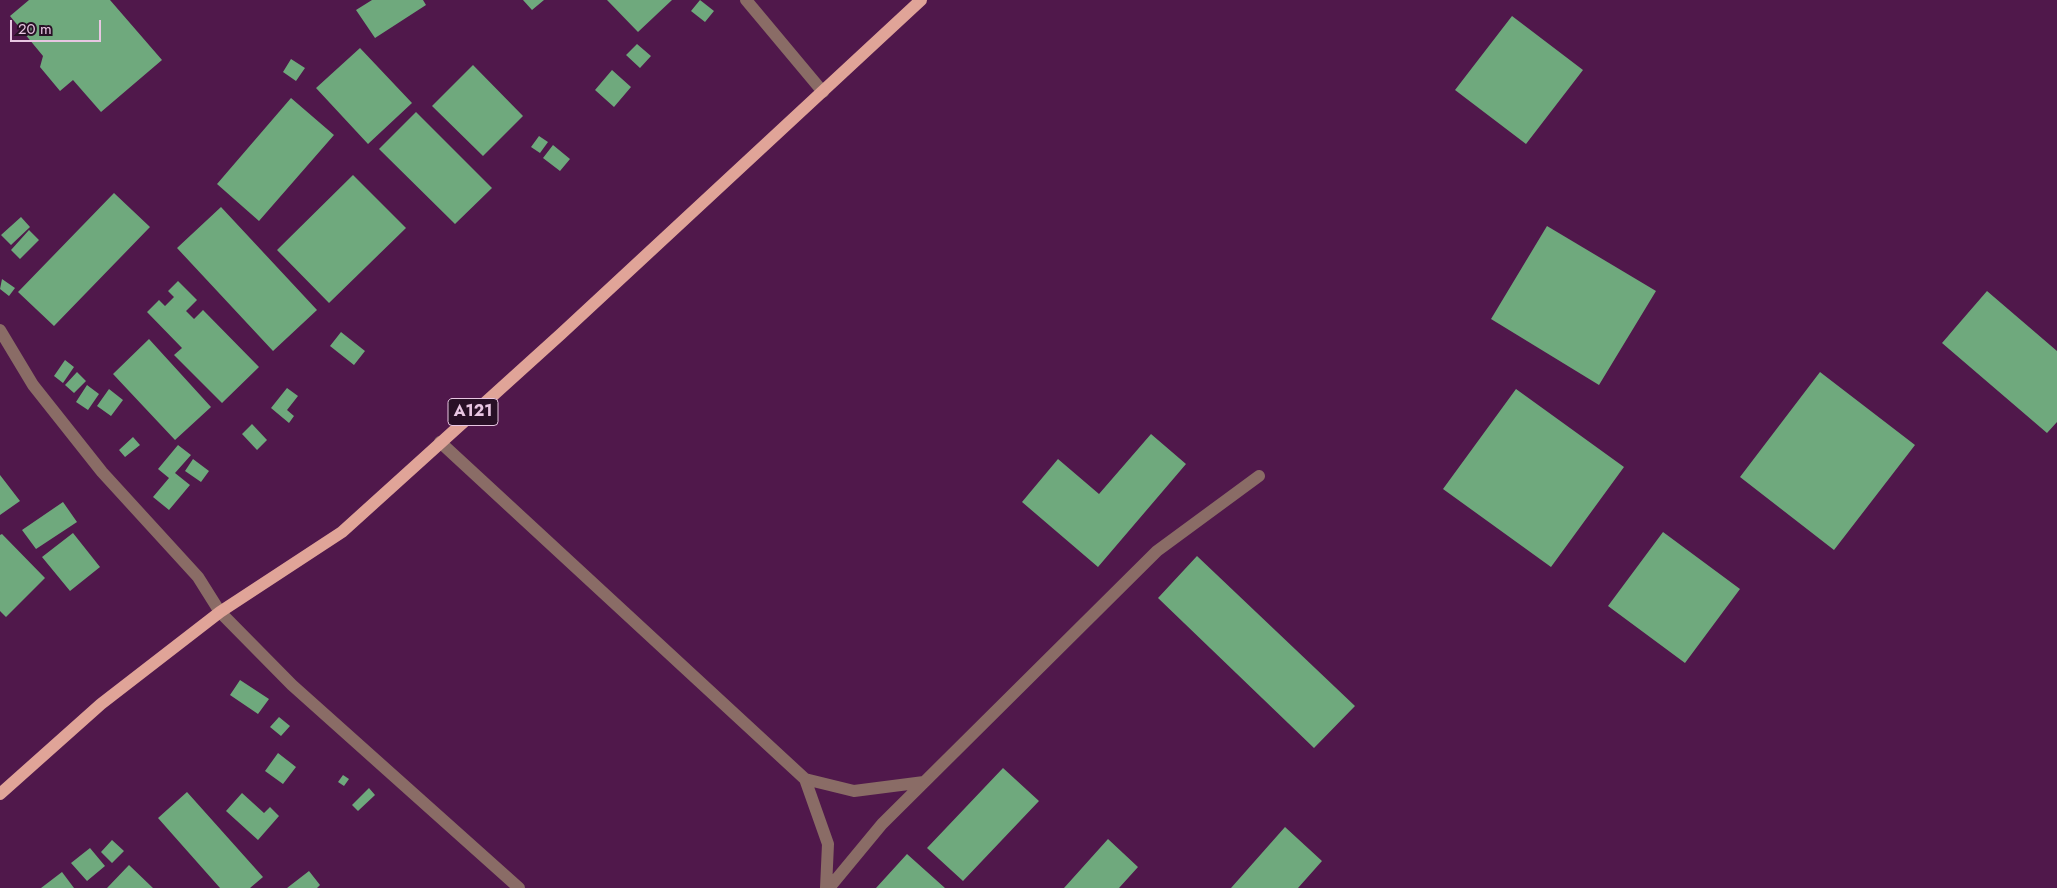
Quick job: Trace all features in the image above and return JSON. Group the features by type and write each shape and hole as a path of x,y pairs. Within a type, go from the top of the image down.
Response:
{"main road":[{"name":"A121","path":"0,794 100,704 220,612 342,532 561,334 921,0"}],"street":[{"path":"746,0 822,92"},
{"path":"0,330 33,385 102,472 198,577 220,612 292,685 519,888"},
{"path":"440,442 805,779 828,844 827,888"},
{"path":"827,888 882,824 1157,551 1260,476"},
{"path":"805,779 854,791 924,782"}],"building":[{"path":"29,0 110,0 162,60 101,112 73,80 60,91 40,67 43,56 10,16"},
{"path":"372,0 423,0 426,5 375,38 356,10"},
{"path":"523,0 544,0 532,10"},
{"path":"607,0 672,0 638,32"},
{"path":"700,0 714,11 705,22 691,11"},
{"path":"1512,16 1583,70 1526,144 1455,90"},
{"path":"637,44 651,56 640,68 626,55"},
{"path":"360,48 412,103 368,144 316,88"},
{"path":"291,59 305,68 296,81 283,72"},
{"path":"473,65 523,116 483,156 432,106"},
{"path":"612,70 631,87 614,107 595,90"},
{"path":"291,98 334,135 259,221 217,184"},
{"path":"416,112 492,188 455,224 379,149"},
{"path":"539,136 548,142 540,153 531,147"},
{"path":"553,145 570,159 560,171 543,158"},
{"path":"353,175 406,228 329,303 277,250"},
{"path":"114,193 150,227 54,326 18,292"},
{"path":"221,207 317,310 273,351 177,248"},
{"path":"21,217 30,227 11,245 1,235"},
{"path":"1547,226 1656,291 1599,385 1491,319"},
{"path":"29,230 39,240 20,259 11,250"},
{"path":"2,279 15,288 9,296 0,289"},
{"path":"178,281 197,300 186,311 194,319 203,310 259,367 222,403 174,355 182,348 147,312 159,300 165,306 174,297 168,291"},
{"path":"1987,291 2057,351 2057,422 2047,433 1942,343"},
{"path":"341,332 365,351 354,365 330,346"},
{"path":"149,339 211,407 175,440 113,374"},
{"path":"65,360 74,367 63,383 54,376"},
{"path":"77,372 86,381 74,393 65,385"},
{"path":"1820,372 1915,445 1834,550 1740,477"},
{"path":"87,385 99,394 88,410 76,402"},
{"path":"287,388 298,396 287,410 294,416 289,423 271,408"},
{"path":"109,389 123,400 111,416 97,406"},
{"path":"1516,389 1624,467 1551,567 1443,489"},
{"path":"252,424 267,440 257,450 242,434"},
{"path":"1151,434 1186,464 1098,567 1022,502 1058,459 1099,494"},
{"path":"133,437 140,445 125,457 119,450"},
{"path":"178,445 191,455 175,473 190,485 169,510 153,497 169,478 158,469"},
{"path":"193,459 209,471 201,482 185,471"},
{"path":"0,475 20,501 0,515"},
{"path":"63,502 77,522 36,549 22,530"},
{"path":"1663,532 1740,589 1685,663 1608,606"},
{"path":"73,533 100,567 70,591 42,557"},
{"path":"2,534 45,578 6,617 0,611 0,535"},
{"path":"1197,556 1355,706 1314,748 1158,598"},
{"path":"240,680 269,699 258,714 230,695"},
{"path":"279,717 290,726 281,736 270,727"},
{"path":"278,753 296,767 283,784 265,771"},
{"path":"1003,768 1039,801 963,881 927,848"},
{"path":"343,775 349,779 344,786 338,782"},
{"path":"369,788 375,795 358,811 352,805"},
{"path":"187,792 263,877 250,888 220,888 158,818"},
{"path":"242,793 264,813 270,807 279,816 258,840 226,811"},
{"path":"1285,827 1322,861 1298,888 1231,888"},
{"path":"1108,839 1138,867 1119,888 1064,888"},
{"path":"112,840 124,851 112,863 101,852"},
{"path":"90,848 105,866 87,881 71,863"},
{"path":"907,854 945,888 876,888"},
{"path":"129,865 153,888 107,888"},
{"path":"309,871 320,885 317,888 287,888"},
{"path":"62,872 74,888 41,888"}]}
